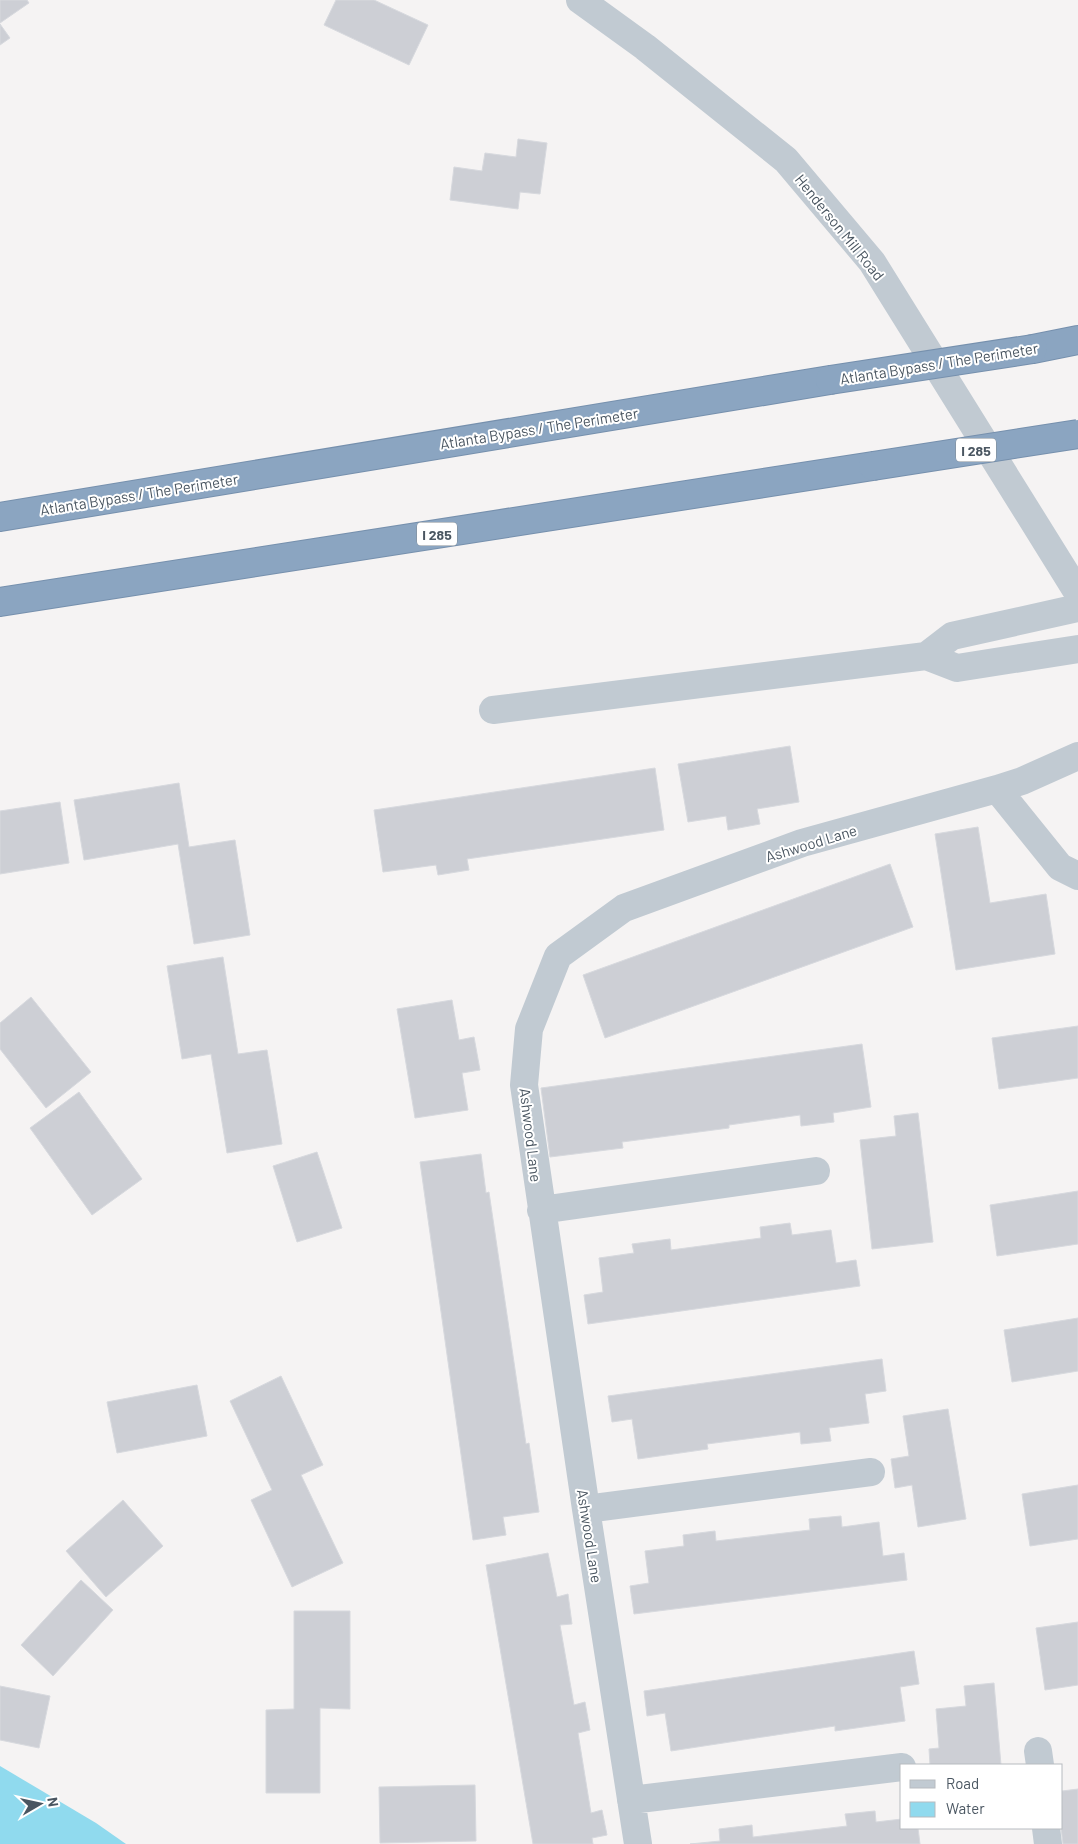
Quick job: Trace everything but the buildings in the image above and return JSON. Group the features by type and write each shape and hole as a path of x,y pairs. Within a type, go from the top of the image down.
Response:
{"highway":[{"name":"Atlanta Bypass / The Perimeter","path":"0,517 830,380 1033,349 1078,340"},
{"name":"I 285","path":"0,602 1078,434"}],"street":[{"name":"Henderson Mill Road","path":"580,0 645,47 786,160 872,262 1078,594"},
{"path":"926,656 952,636 1078,608"},
{"path":"493,710 926,656 957,668 1078,649"},
{"name":"Ashwood Lane","path":"638,1844 586,1509 524,1085 529,1028 558,956 624,908 802,843 997,790 1078,756"},
{"path":"997,790 1060,867 1078,876"},
{"path":"542,1210 816,1171"},
{"path":"586,1509 871,1472"},
{"path":"631,1800 900,1767"},
{"path":"1046,1829 1048,1844"}],"water":[{"path":"0,1766 96,1823 126,1844 0,1844"}]}
